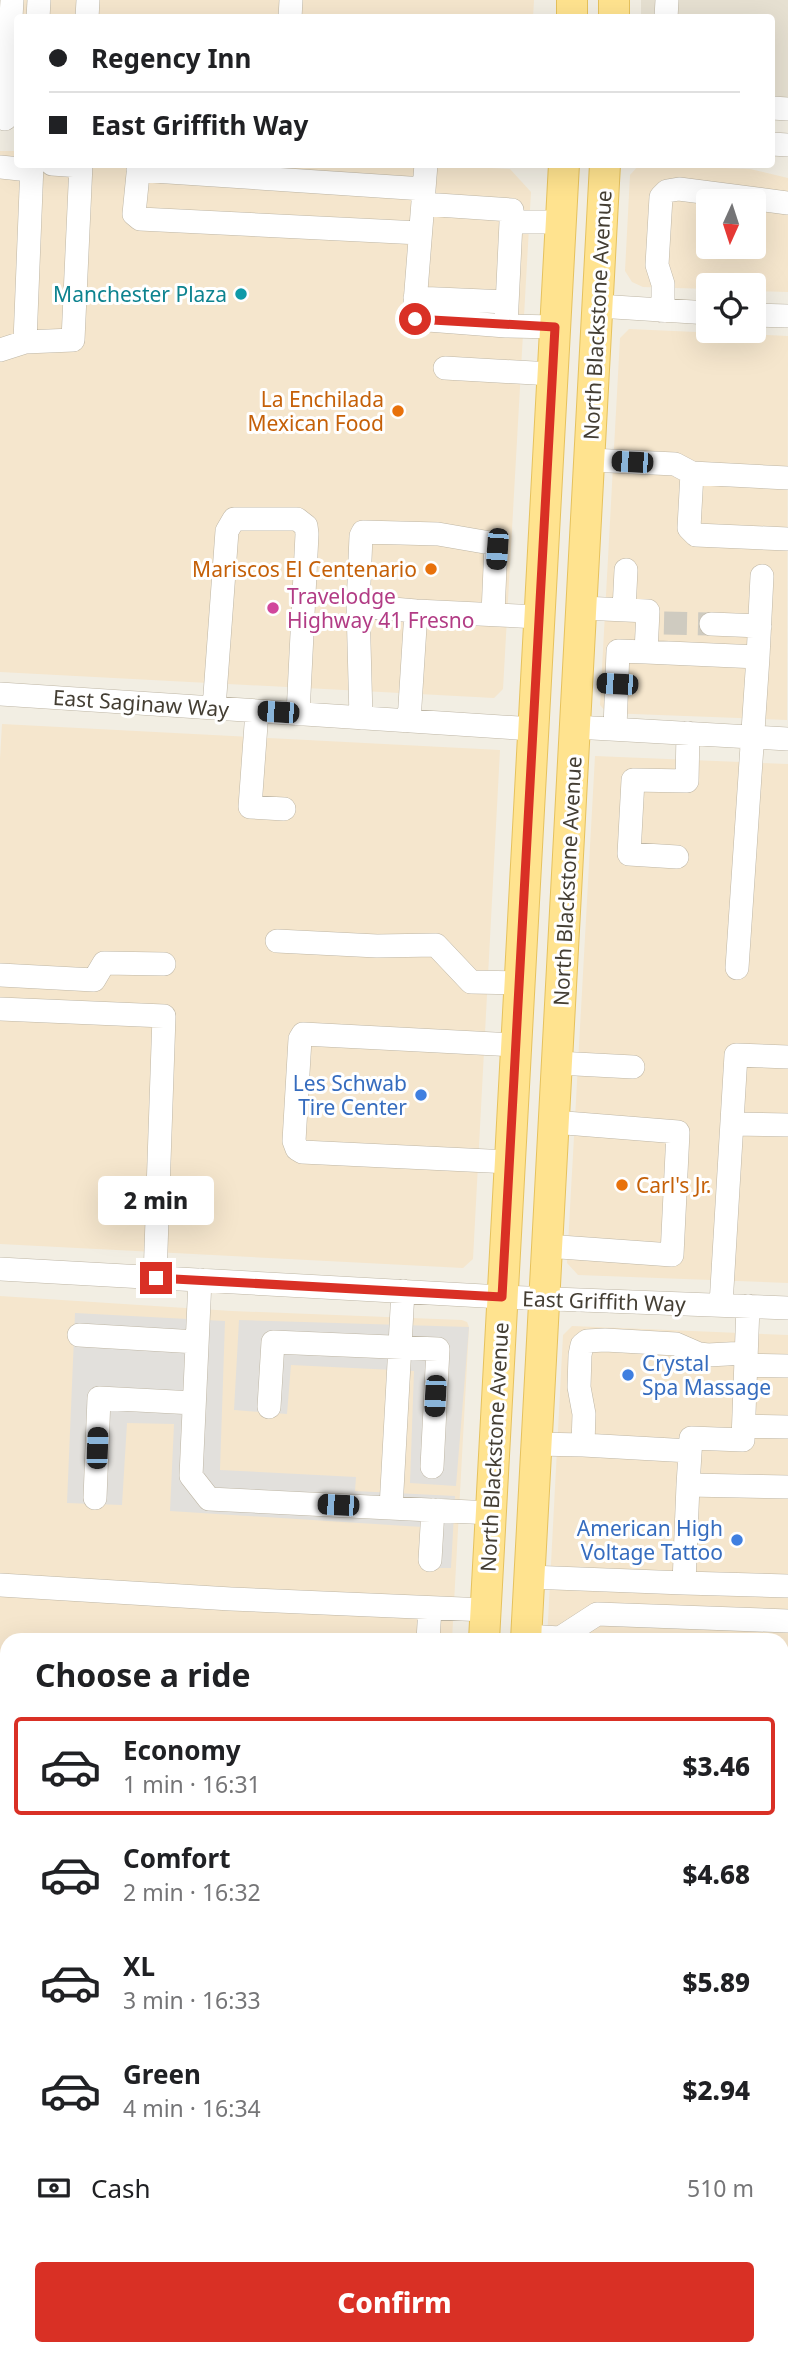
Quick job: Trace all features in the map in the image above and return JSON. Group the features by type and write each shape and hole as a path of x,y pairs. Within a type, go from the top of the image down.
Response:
{"main road":[{"name":"North Blackstone Avenue","path":"484,1633 564,168"},
{"name":"North Blackstone Avenue","path":"526,1633 605,168"},
{"path":"539,617 550,628 556,642 553,698 556,716 563,724 575,727"},
{"path":"534,729 546,733 552,745 551,842 566,886"}],"street":[{"path":"8,119 12,0"},
{"path":"0,167 22,168"},
{"path":"25,342 31,168"},
{"path":"0,350 25,342 74,340 81,168"},
{"path":"139,168 134,214 140,219 420,233"},
{"path":"168,168 371,175 423,196 512,209 506,326"},
{"path":"426,168 415,319 555,327"},
{"path":"663,310 663,284 657,265 661,197 667,191 679,189 788,203"},
{"path":"511,222 561,222"},
{"path":"415,298 507,302"},
{"path":"598,306 696,312"},
{"path":"766,315 788,316"},
{"path":"445,368 552,374"},
{"path":"590,460 675,464 692,473 788,478"},
{"path":"692,473 689,528 696,536 788,539"},
{"path":"214,708 227,531 234,519 297,519 306,526 307,534 298,714"},
{"path":"361,718 358,606 363,532 438,534 496,544 493,614"},
{"path":"624,610 626,570"},
{"path":"737,968 762,576"},
{"path":"358,606 539,617"},
{"path":"582,608 648,611 656,623 646,652"},
{"path":"410,721 416,611"},
{"path":"711,624 760,626"},
{"path":"615,728 618,651 758,657"},
{"path":"577,682 617,684"},
{"name":"East Saginaw Way","path":"0,694 534,729"},
{"path":"257,711 250,807 284,808"},
{"path":"575,727 788,738"},
{"path":"677,857 629,854 633,780 687,782 688,733"},
{"path":"277,941 377,946 436,945 471,982 519,983"},
{"path":"0,975 94,980 104,964 164,964"},
{"path":"0,1009 164,1016 156,1278"},
{"path":"509,1162 302,1152 297,1149 294,1141 300,1039 303,1034 516,1045"},
{"path":"721,1305 736,1055 788,1057"},
{"path":"557,1063 633,1067"},
{"path":"546,1246 672,1255 678,1132 553,1122"},
{"path":"732,1124 788,1125"},
{"name":"East Griffith Way","path":"0,1269 502,1297 788,1308"},
{"path":"200,1280 191,1476 209,1499 491,1513"},
{"path":"391,1508 403,1291"},
{"path":"684,1583 691,1438 743,1440 748,1306"},
{"path":"79,1335 197,1342"},
{"path":"583,1445 580,1355 582,1345 587,1341 676,1344 699,1354 788,1366"},
{"path":"269,1407 273,1342 438,1349 432,1467"},
{"path":"95,1497 99,1398 194,1403"},
{"path":"744,1426 788,1427"},
{"path":"536,1444 690,1451"},
{"path":"688,1485 788,1487"},
{"path":"430,1560 433,1510"},
{"path":"529,1577 788,1586"},
{"path":"0,1585 231,1599 486,1610"},
{"path":"428,1633 430,1608"},
{"path":"568,1633 597,1614 788,1620"}],"shaded area":[{"path":"18,0 534,0 533,14 18,14"},
{"path":"641,0 788,0 788,116 775,115 775,14 641,14"},
{"path":"0,151 14,151 14,168 510,169 531,192 503,689 494,698 0,672"},
{"path":"636,168 750,169 788,178 788,292 766,291 766,273 696,273 696,289 643,287 632,282 625,271 630,175"},
{"path":"629,329 696,332 696,343 766,343 766,335 788,336 787,720 607,713 600,705 620,338"},
{"path":"2,724 500,750 473,1259 463,1268 0,1244"},
{"path":"595,756 788,764 788,1283 578,1275 567,1263"},
{"path":"0,1296 467,1322 469,1327 452,1633 0,1633"},
{"path":"75,1313 225,1321 220,1470 356,1477 355,1491 455,1496 451,1568 424,1568 422,1527 170,1511 174,1424 127,1423 122,1505 67,1503"},
{"path":"239,1320 469,1327 456,1486 410,1483 414,1371 291,1365 287,1414 234,1410"},
{"path":"572,1326 788,1335 788,1633 547,1633 563,1335"}],"tunnel":[{"path":"664,623 711,624"}],"place":[{"name":"Manchester Plaza","path":"241,294"},
{"name":"La Enchilada Mexican Food","path":"398,411"},
{"name":"Mariscos El Centenario","path":"431,569"},
{"name":"Travelodge Highway 41 Fresno","path":"273,608"},
{"name":"Les Schwab Tire Center","path":"421,1095"},
{"name":"Carl's Jr.","path":"622,1185"},
{"name":"Crystal Spa Massage","path":"628,1375"},
{"name":"American High Voltage Tattoo","path":"737,1540"}],"route":[{"path":"156,1278 502,1297 555,327 415,319"}]}
